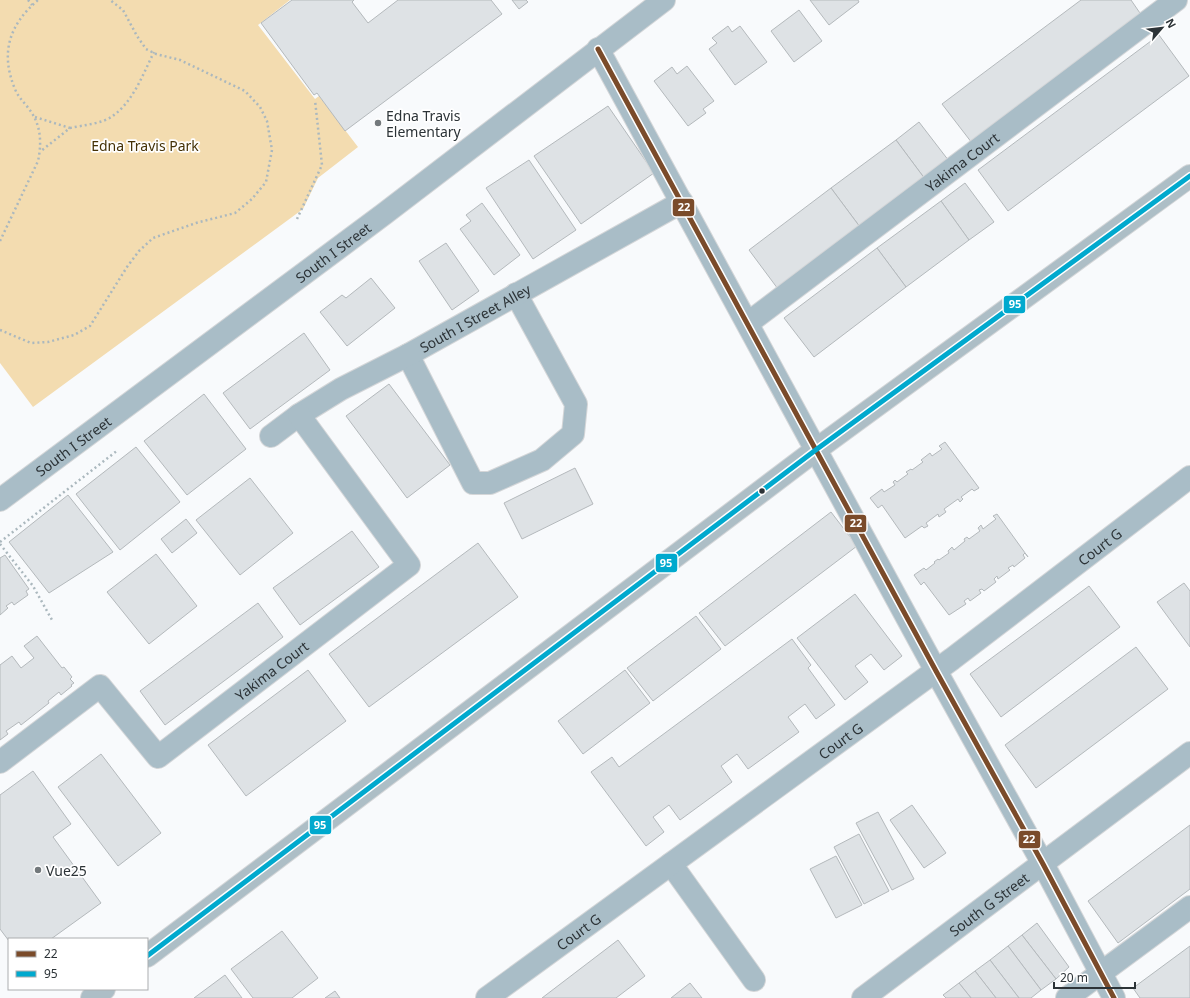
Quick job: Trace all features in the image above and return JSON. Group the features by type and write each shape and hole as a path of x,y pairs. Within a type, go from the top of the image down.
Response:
{"main road":[{"path":"148,955 817,449 1190,176"},
{"path":"92,998 103,990"}],"street":[{"name":"South I Street","path":"0,500 384,214 664,0"},
{"name":"Yakima Court","path":"748,323 1176,0"},
{"path":"598,49 817,449 936,671 1043,864 1114,998"},
{"name":"South I Street Alley","path":"271,436 299,415 341,389 408,355 682,202"},
{"path":"408,355 473,483 490,483 542,460 573,434 576,404 516,294"},
{"name":"Yakima Court","path":"0,762 100,686 158,757 409,565 299,415"},
{"name":"Court G","path":"487,998 936,671 1190,477"},
{"name":"South G Street","path":"863,998 1190,753"},
{"path":"671,864 754,980"},
{"path":"1067,998 1190,907"}],"path":[{"path":"28,0 32,5"},
{"path":"0,241 38,161 40,151 39,131 35,117 15,89 7,64 7,41 19,22 32,5 38,0"},
{"path":"0,330 31,343 48,342 74,335 90,326 134,257 153,238 196,223 235,213 252,199 266,182 272,150 267,121 260,107 245,91 180,60 146,48 137,36 123,10 110,0"},
{"path":"40,151 70,128 102,121 114,115 134,92 154,52"},
{"path":"297,219 322,165 315,100"},
{"path":"35,117 70,128"},
{"path":"52,620 33,586 0,543 118,450"}],"green space":[{"name":"Edna Travis Park","path":"0,0 290,0 258,25 315,99 319,96 358,147 318,178 303,209 33,407 0,363"}],"building":[{"name":"Edna Travis Elementary","path":"292,0 354,0 352,2 368,23 398,0 491,0 502,14 345,131 317,93 314,95 261,23"},
{"path":"512,0 526,0 528,2 519,9"},
{"path":"810,0 858,0 859,2 829,25"},
{"path":"1081,0 1131,0 1142,16 972,143 942,104"},
{"path":"799,10 822,41 794,62 771,31"},
{"path":"728,26 732,32 740,26 767,62 735,85 709,49 717,43 712,38"},
{"path":"1159,35 1189,76 1008,211 978,170"},
{"path":"687,66 714,101 703,109 706,113 688,126 654,81 672,67 677,74"},
{"path":"608,106 654,173 581,224 534,156"},
{"path":"919,122 949,161 925,179 896,140"},
{"path":"896,140 925,179 860,227 831,188"},
{"path":"529,160 576,230 533,259 486,188"},
{"path":"965,183 994,222 969,240 941,201"},
{"path":"831,188 860,227 778,289 749,250"},
{"path":"941,201 969,240 906,287 877,248"},
{"path":"482,203 520,255 494,275 460,229 471,221 466,215"},
{"path":"446,243 479,291 452,310 419,261"},
{"path":"877,248 906,287 814,357 784,318"},
{"path":"371,278 395,308 347,346 320,312 342,295 346,298"},
{"path":"304,333 330,370 250,429 223,393"},
{"path":"389,384 450,465 407,498 346,416"},
{"path":"204,394 246,449 187,495 144,441"},
{"path":"945,442 979,488 974,491 972,489 961,497 963,499 960,502 958,499 944,509 946,512 939,517 938,514 926,523 928,526 924,528 922,526 905,538 882,505 878,508 870,498 882,489 884,492 895,485 893,482 895,480 897,482 908,474 906,472 911,469 912,470 923,462 921,460 930,453 932,456 942,449 939,446"},
{"path":"136,447 180,502 120,550 76,494"},
{"path":"575,468 593,504 522,539 504,503"},
{"path":"250,478 293,533 240,575 196,520"},
{"path":"68,495 113,552 49,593 9,542"},
{"path":"831,512 857,546 725,646 699,613"},
{"path":"997,514 1028,557 1025,553 1023,555 1025,558 1014,567 1013,565 1008,568 1010,570 998,579 997,576 994,579 996,582 984,591 982,589 979,590 981,593 970,601 968,598 964,601 966,604 949,615 924,582 921,585 914,575 924,568 926,570 938,559 939,560 949,553 948,551 952,547 954,550 965,541 964,539 967,537 969,539 980,531 978,528 981,525 983,529 996,519 993,516"},
{"path":"186,519 197,533 172,553 161,539"},
{"path":"352,531 379,567 300,625 273,588"},
{"path":"478,543 518,597 369,707 329,654"},
{"path":"156,554 197,606 149,644 107,592"},
{"path":"5,555 29,589 26,591 28,595 14,605 12,602 6,606 8,608 0,615 0,558"},
{"path":"1184,583 1190,591 1190,647 1157,602"},
{"path":"1089,586 1120,627 1001,717 970,674"},
{"path":"855,594 902,656 884,670 871,654 855,666 868,682 845,700 797,638"},
{"path":"258,603 283,637 165,725 140,691"},
{"path":"696,616 721,649 653,701 627,668"},
{"path":"37,636 62,668 64,667 72,677 70,679 74,683 61,695 59,692 48,701 49,703 21,725 19,722 6,731 8,734 0,740 0,665 12,656 21,668 34,658 24,646"},
{"path":"792,639 811,665 808,668 835,705 816,719 805,704 788,717 799,732 748,769 737,754 721,766 732,782 680,820 669,805 653,817 664,832 646,846 591,772 612,757 619,767"},
{"path":"1136,647 1168,689 1036,788 1005,745"},
{"path":"308,670 346,721 246,796 208,745"},
{"path":"625,670 650,703 583,754 558,721"},
{"path":"101,754 161,833 118,866 58,787"},
{"name":"Vue25","path":"33,771 71,824 53,837 101,903 52,938 8,938 8,940 0,929 0,795"},
{"path":"912,805 946,853 924,868 890,820"},
{"path":"878,812 914,879 892,890 856,823"},
{"path":"1190,825 1190,889 1118,943 1088,901"},
{"path":"859,834 889,891 864,904 834,847"},
{"path":"836,856 862,905 836,918 810,869"},
{"path":"1037,923 1069,967 1056,979 1022,935"},
{"path":"282,931 318,978 292,998 253,998 231,969"},
{"path":"1022,935 1056,979 1041,990 1008,946"},
{"path":"618,940 645,976 616,998 542,998"},
{"path":"1008,946 1041,990 1031,998 1019,998 990,960"},
{"path":"1190,946 1190,998 1140,998 1133,988"},
{"path":"990,960 1019,998 996,998 975,971"},
{"path":"975,971 996,998 971,998 959,983"},
{"path":"225,975 242,998 194,998"},
{"path":"690,983 702,998 671,998"},
{"path":"959,983 971,998 946,998 943,995"},
{"path":"335,991 340,998 325,998"}],"transit line":[{"name":"22","path":"598,49 936,671 1043,864 1114,998"},
{"name":"95","path":"148,955 817,449 1190,176"}],"place":[{"name":"Edna Travis Elementary","path":"378,123"},
{"name":"Vue25","path":"38,870"}]}
